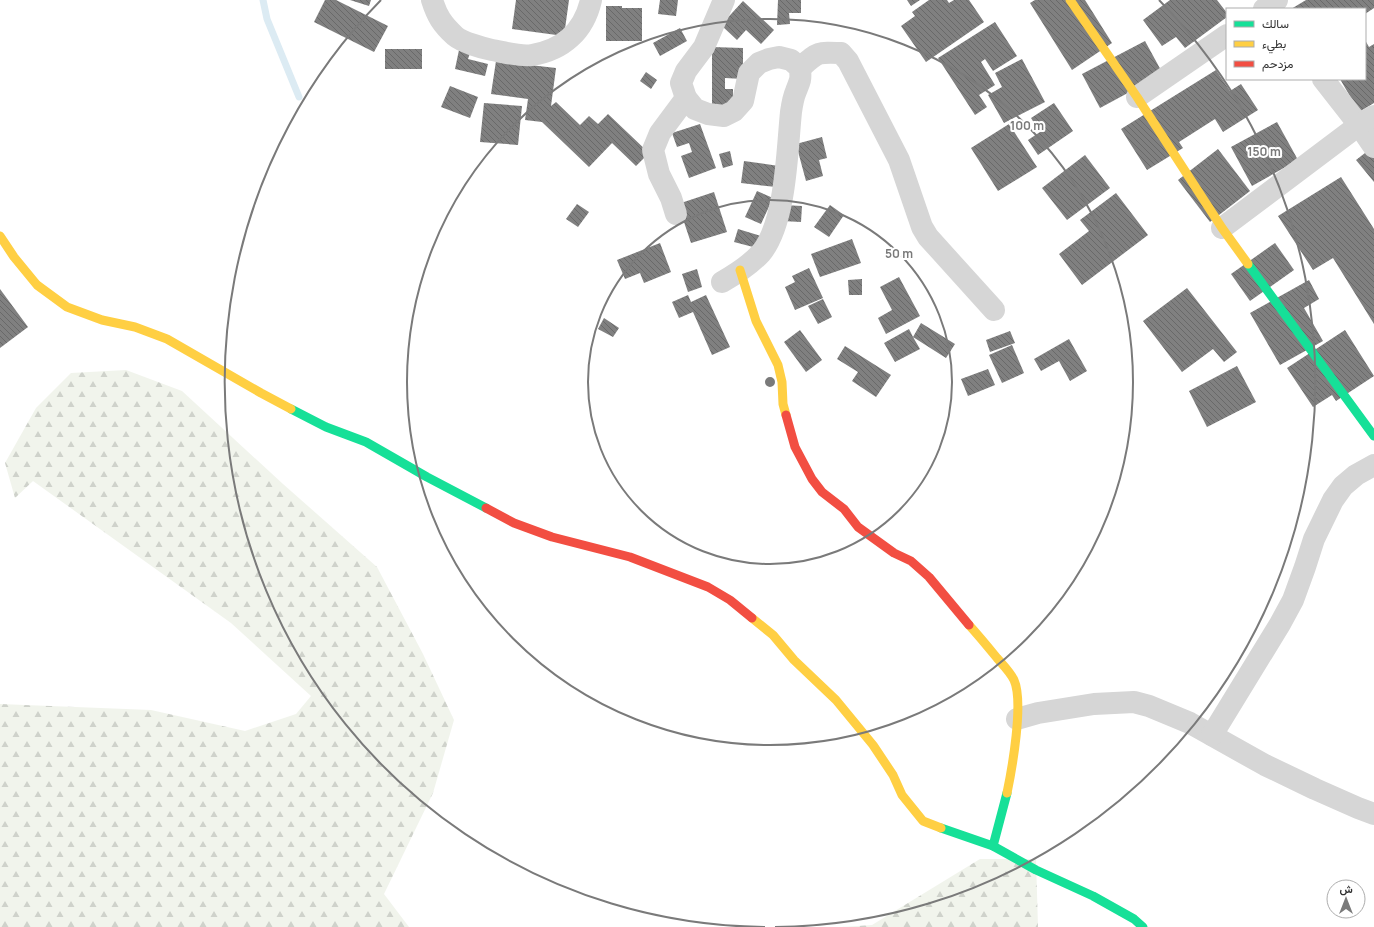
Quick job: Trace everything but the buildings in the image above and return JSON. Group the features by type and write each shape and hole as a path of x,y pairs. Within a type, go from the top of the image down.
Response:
{"street":[{"path":"432,0 438,16 456,37 482,48 506,53 531,55 554,49 574,35 588,14 591,0"},
{"path":"722,282 740,270 761,252 770,237 777,218 783,194 791,110 800,80 800,68 791,60 779,57 769,59 759,63 749,73 742,101 734,111 724,116 708,114 695,109 686,98 682,83 686,71 704,48 724,0"},
{"path":"1070,0 1137,97 1222,228 1374,436"},
{"path":"1137,97 1226,36"},
{"path":"800,68 815,55 824,52 841,53 848,61 899,160 922,227 928,237 994,310"},
{"path":"1324,80 1367,121 1374,147"},
{"path":"676,214 671,198 659,174 653,150 660,133 686,98"},
{"path":"1222,228 1367,121"},
{"path":"0,236 14,257 37,285 67,307 102,320 135,327 167,339 305,416 326,427 366,442 426,477 514,522 552,537 630,557 708,587 730,600 773,636 794,660 836,700 873,745 893,775 902,795 923,821 993,846 1036,870 1093,896 1134,919 1143,927"},
{"path":"740,270 756,321 778,365 782,382 783,404 795,447 804,465 822,492 844,509 858,527 894,553 911,561 929,577 1006,668 1014,681 1017,692 1017,719 1011,779 993,846"},
{"path":"1212,736 1293,600 1314,539 1333,500 1343,486 1356,475 1374,465"},
{"path":"1017,719 1038,713 1094,704 1134,702 1171,714 1265,765 1322,792 1374,814"}],"green space":[{"path":"126,370 182,391 283,484 377,567 423,654 454,720 433,793 384,894 409,927 0,927 0,704 151,710 245,731 296,714 311,696 231,623 33,481 15,498 5,463 36,408 71,373"},
{"path":"980,859 1036,859 1038,927 842,927 872,925"}],"waterway":[{"path":"263,0 267,19 299,97"}],"traffic: fast":[{"path":"1248,264 1374,436"},
{"path":"291,409 326,427 366,442 427,477 486,508"},
{"path":"993,846 1007,793"},
{"path":"941,828 993,846 1036,870 1093,896 1134,919 1143,927"}],"traffic: slow":[{"path":"1070,0 1137,97 1222,228 1248,264"},
{"path":"0,236 14,257 37,285 67,307 102,320 135,327 167,339 291,409"},
{"path":"740,270 756,321 778,365 782,382 783,404 786,415"},
{"path":"752,618 773,635 794,660 836,700 873,745 893,775 902,795 923,821 941,828"},
{"path":"969,625 1010,674 1014,680 1017,690 1018,704 1016,736 1007,793"}],"traffic: jam":[{"path":"786,415 795,447 812,479 822,492 844,509 858,527 894,553 911,561 929,577 969,625"},
{"path":"486,508 514,523 552,537 630,557 708,587 730,600 752,618"}]}
